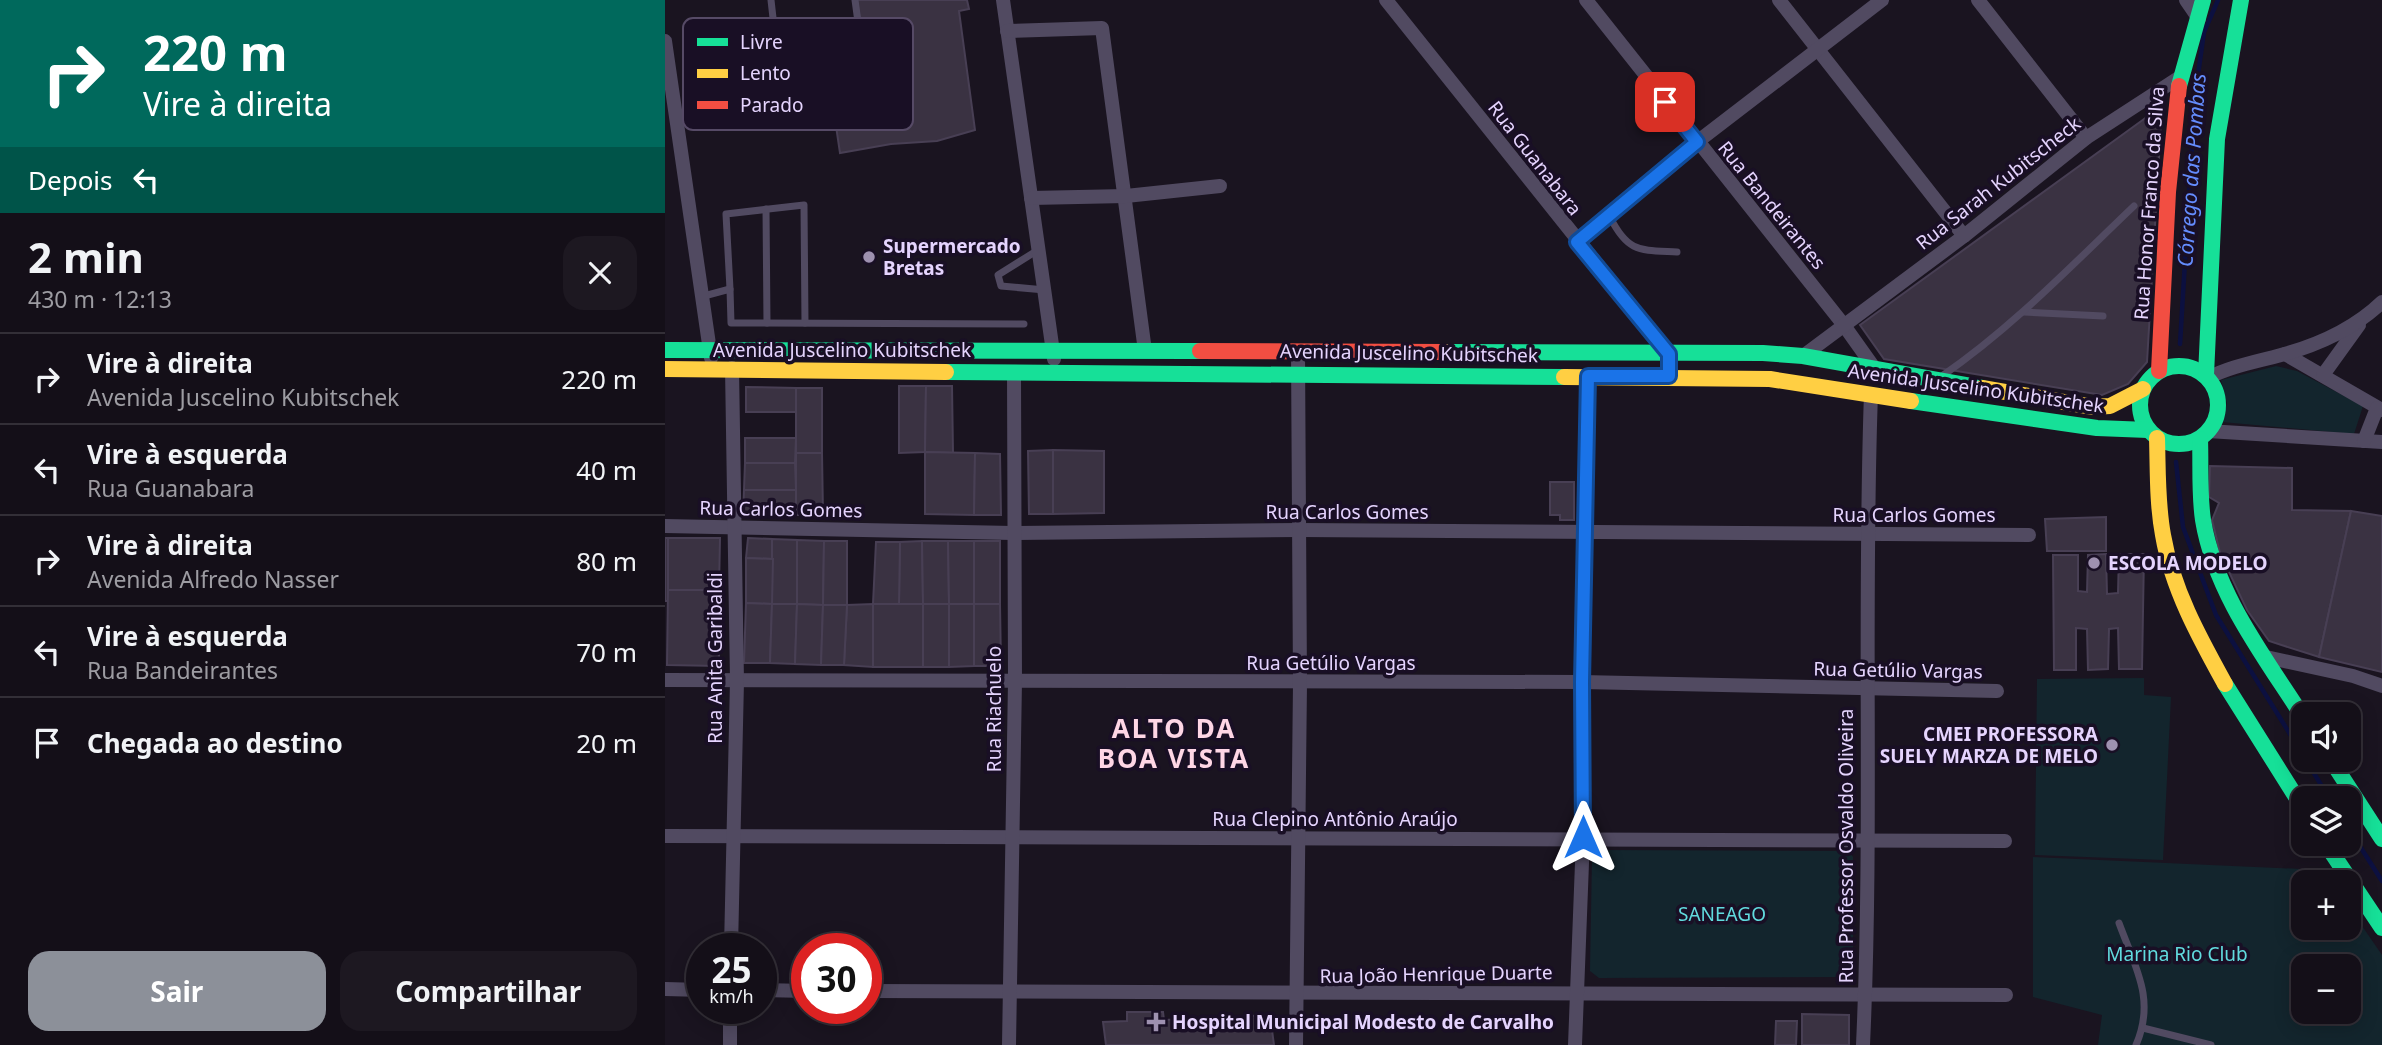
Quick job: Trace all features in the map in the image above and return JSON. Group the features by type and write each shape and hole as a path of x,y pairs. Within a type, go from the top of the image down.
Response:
{"street":[{"path":"1003,0 1056,372"},
{"name":"Rua Guanabara","path":"1386,0 1669,354"},
{"name":"Rua Bandeirantes","path":"1586,0 1843,324 1875,369"},
{"path":"1779,0 1964,236"},
{"path":"1577,242 1697,142 1882,0"},
{"path":"1978,0 2086,138"},
{"path":"2186,0 2199,19"},
{"name":"Rua Honor Franco da Silva","path":"2159,371 2168,192 2180,77 2203,0"},
{"path":"2241,0 2228,51 2219,109 2207,377 2218,399 2218,410 2204,435 2200,502 2211,553 2232,599 2294,702"},
{"path":"1007,31 1102,28 1126,196 1152,351 1159,373"},
{"path":"665,41 704,296 712,370"},
{"name":"Rua Sarah Kubitscheck","path":"1803,356 1964,236 2086,138 2180,77"},
{"path":"1031,198 1126,196 1220,186"},
{"path":"2323,375 2360,323 2382,302"},
{"path":"2207,377 2224,369 2285,354 2360,323"},
{"name":"Avenida Juscelino Kubitschek","path":"665,350 1803,356 2093,407 2110,406 2143,389"},
{"path":"1296,1045 1300,683 1298,352"},
{"path":"1516,375 1517,353"},
{"path":"1669,354 1669,376"},
{"path":"2285,354 2380,409 2364,441"},
{"path":"2207,377 2185,366 2159,371 2143,389 2139,410 2153,434 2162,530 2179,588 2247,720 2291,789"},
{"name":"Rua Anita Garibaldi","path":"731,933 737,681 732,368"},
{"name":"Avenida Juscelino Kubitschek","path":"665,369 1770,379 2097,429 2153,434"},
{"name":"Rua Riachuelo","path":"1009,1045 1015,681 1014,373"},
{"path":"1575,1045 1583,837 1582,682 1588,376"},
{"name":"Rua Professor Osvaldo Oliveira","path":"1863,1045 1869,839 1865,535 1871,394"},
{"path":"2153,434 2180,444 2204,435 2382,442"},
{"name":"Rua Carlos Gomes","path":"665,526 1013,533 1299,530 2029,535"},
{"path":"2266,657 2353,676 2382,686"},
{"name":"Rua Getúlio Vargas","path":"665,680 1582,682 1997,691"},
{"path":"2340,772 2379,826"},
{"name":"Rua Clepino Antônio Araújo","path":"665,836 1297,840 1583,837 2005,841"},
{"path":"2334,856 2382,928"},
{"path":"665,989 686,989"},
{"name":"Rua João Henrique Duarte","path":"882,991 1295,994 1578,991 2006,995"},
{"path":"730,1024 730,1045"}],"lane":[{"path":"771,0 773,18"},
{"path":"855,0 857,18"},
{"path":"805,323 804,205 726,214 731,323 1024,324"},
{"path":"1936,380 1978,352 2024,312 2133,206"},
{"path":"766,209 767,323"},
{"path":"1610,217 1625,243 1636,249 1677,252"},
{"path":"1039,249 998,275 1000,286 1045,290"},
{"path":"704,296 730,289"},
{"path":"2024,312 2103,316"},
{"path":"2119,923 2145,996 2143,1028 2136,1045"},
{"path":"2143,1028 2211,1045"}],"green space":[{"path":"2276,366 2297,371 2363,406 2354,434 2222,422 2227,403 2221,380"},
{"path":"2144,678 2144,695 2171,697 2163,860 2035,855 2037,679"},
{"name":"SANEAGO","path":"1598,850 1849,851 1853,857 1853,977 1599,978 1590,971 1592,857"},
{"name":"Marina Rio Club","path":"2033,857 2323,870 2291,870 2291,940 2361,940 2361,924 2382,955 2382,1045 2098,1045 2102,1015 2033,997"}],"building":[{"path":"857,0 967,0 969,9 959,11 975,130 937,141 891,144 840,153 837,130 913,130 913,18 860,18"},
{"path":"2162,106 2147,362 2128,384 2102,395 1884,359 1860,325"},
{"path":"899,386 926,386 925,452 899,453"},
{"path":"926,386 952,386 953,453 925,452"},
{"path":"746,387 796,388 796,412 746,412"},
{"path":"796,388 822,388 822,453 796,453"},
{"path":"745,438 796,438 795,463 745,463"},
{"path":"1053,450 1104,451 1104,513 1053,514"},
{"path":"1053,450 1053,514 1029,514 1028,451"},
{"path":"925,452 975,453 974,515 925,514"},
{"path":"796,453 822,453 823,515 796,515"},
{"path":"975,453 1000,454 1001,515 974,515"},
{"path":"745,463 795,463 796,490 744,490"},
{"path":"2210,466 2292,468 2292,510 2351,511 2319,657 2269,641 2247,610 2220,553 2212,520 2219,503 2209,497"},
{"path":"1550,482 1574,482 1574,520 1560,520 1560,515 1550,515"},
{"path":"744,490 796,490 796,515 743,516"},
{"path":"2351,511 2382,516 2382,672 2319,657"},
{"path":"2106,517 2106,551 2047,551 2045,519"},
{"path":"665,538 668,538 668,601 665,601"},
{"path":"668,538 720,538 719,590 668,590"},
{"path":"748,538 772,539 773,559 746,558"},
{"path":"772,539 797,540 797,604 772,604"},
{"path":"797,540 824,541 823,605 797,604"},
{"path":"824,541 847,541 847,605 823,605"},
{"path":"922,541 923,604 899,605 900,542"},
{"path":"922,541 948,541 949,604 923,604"},
{"path":"948,541 974,541 974,604 949,604"},
{"path":"974,541 1000,541 1000,604 974,604"},
{"path":"876,542 900,542 899,605 873,604"},
{"path":"2106,554 2107,594 2118,593 2119,554 2144,554 2142,669 2119,669 2118,628 2109,629 2108,669 2088,670 2087,629 2076,628 2076,670 2054,670 2053,555 2078,555 2078,591 2087,592 2088,555"},
{"path":"746,558 773,559 772,604 746,603"},
{"path":"668,590 719,590 719,666 667,665"},
{"path":"746,603 772,604 770,663 744,663"},
{"path":"772,604 797,604 795,664 770,663"},
{"path":"797,604 823,605 821,665 795,664"},
{"path":"873,604 873,667 844,665 847,605"},
{"path":"873,604 923,604 923,667 873,667"},
{"path":"923,604 949,604 949,667 923,667"},
{"path":"949,604 974,604 974,666 949,667"},
{"path":"974,604 1000,604 1001,666 974,666"},
{"path":"823,605 847,605 844,665 821,665"},
{"path":"1127,1012 1163,1012 1164,1020 1270,1015 1274,1045 1106,1045 1103,1022 1127,1021"},
{"path":"1802,1014 1849,1015 1849,1045 1802,1045"},
{"path":"1776,1021 1797,1021 1796,1045 1775,1045"}],"waterway":[{"name":"Córrego das Pombas","path":"2180,344 2195,96 2204,32 2218,0"},
{"name":"Córrego das Pombas","path":"2176,462 2183,527 2216,615 2291,736"},
{"name":"Córrego das Pombas","path":"2313,772 2322,786"},
{"name":"Córrego das Pombas","path":"2361,848 2382,881"}],"traffic: fast":[{"path":"2179,86 2203,0"},
{"path":"2206,375 2217,139 2241,0"},
{"path":"665,350 1200,351"},
{"path":"1445,352 1763,353 1803,356 1982,388"},
{"path":"2171,366 2187,366 2201,372 2212,383 2218,397 2218,405 2218,413 2212,427 2201,438 2187,444 2171,444 2157,438 2146,427 2140,413 2140,397 2146,383 2157,372 2171,366"},
{"path":"946,372 1564,377"},
{"path":"1911,401 2097,428 2148,430"},
{"path":"2200,439 2203,520 2218,573 2243,623 2293,702"},
{"path":"2225,684 2291,789"},
{"path":"2339,772 2382,839"},
{"path":"2334,856 2382,928"}],"traffic: slow":[{"path":"665,369 946,372"},
{"path":"1564,377 1770,379 1911,401"},
{"path":"1982,388 2093,407 2110,406 2143,389"},
{"path":"2157,438 2160,511 2167,555 2188,612 2225,684"}],"traffic: jam":[{"path":"2159,371 2168,192 2179,86"},
{"path":"1200,351 1445,352"}],"place":[{"name":"Supermercado Bretas","path":"869,257"},
{"name":"ESCOLA MODELO","path":"2094,563"},
{"name":"CMEI PROFESSORA SUELY MARZA DE MELO","path":"2112,745"},
{"name":"Hospital Municipal Modesto de Carvalho","path":"1156,1022"}],"district":[{"name":"ALTO DA BOA VISTA","path":"1174,744"}],"route":[{"path":"1583,837 1582,682 1588,376 1669,376 1669,354 1577,242 1697,142 1665,102"}]}
